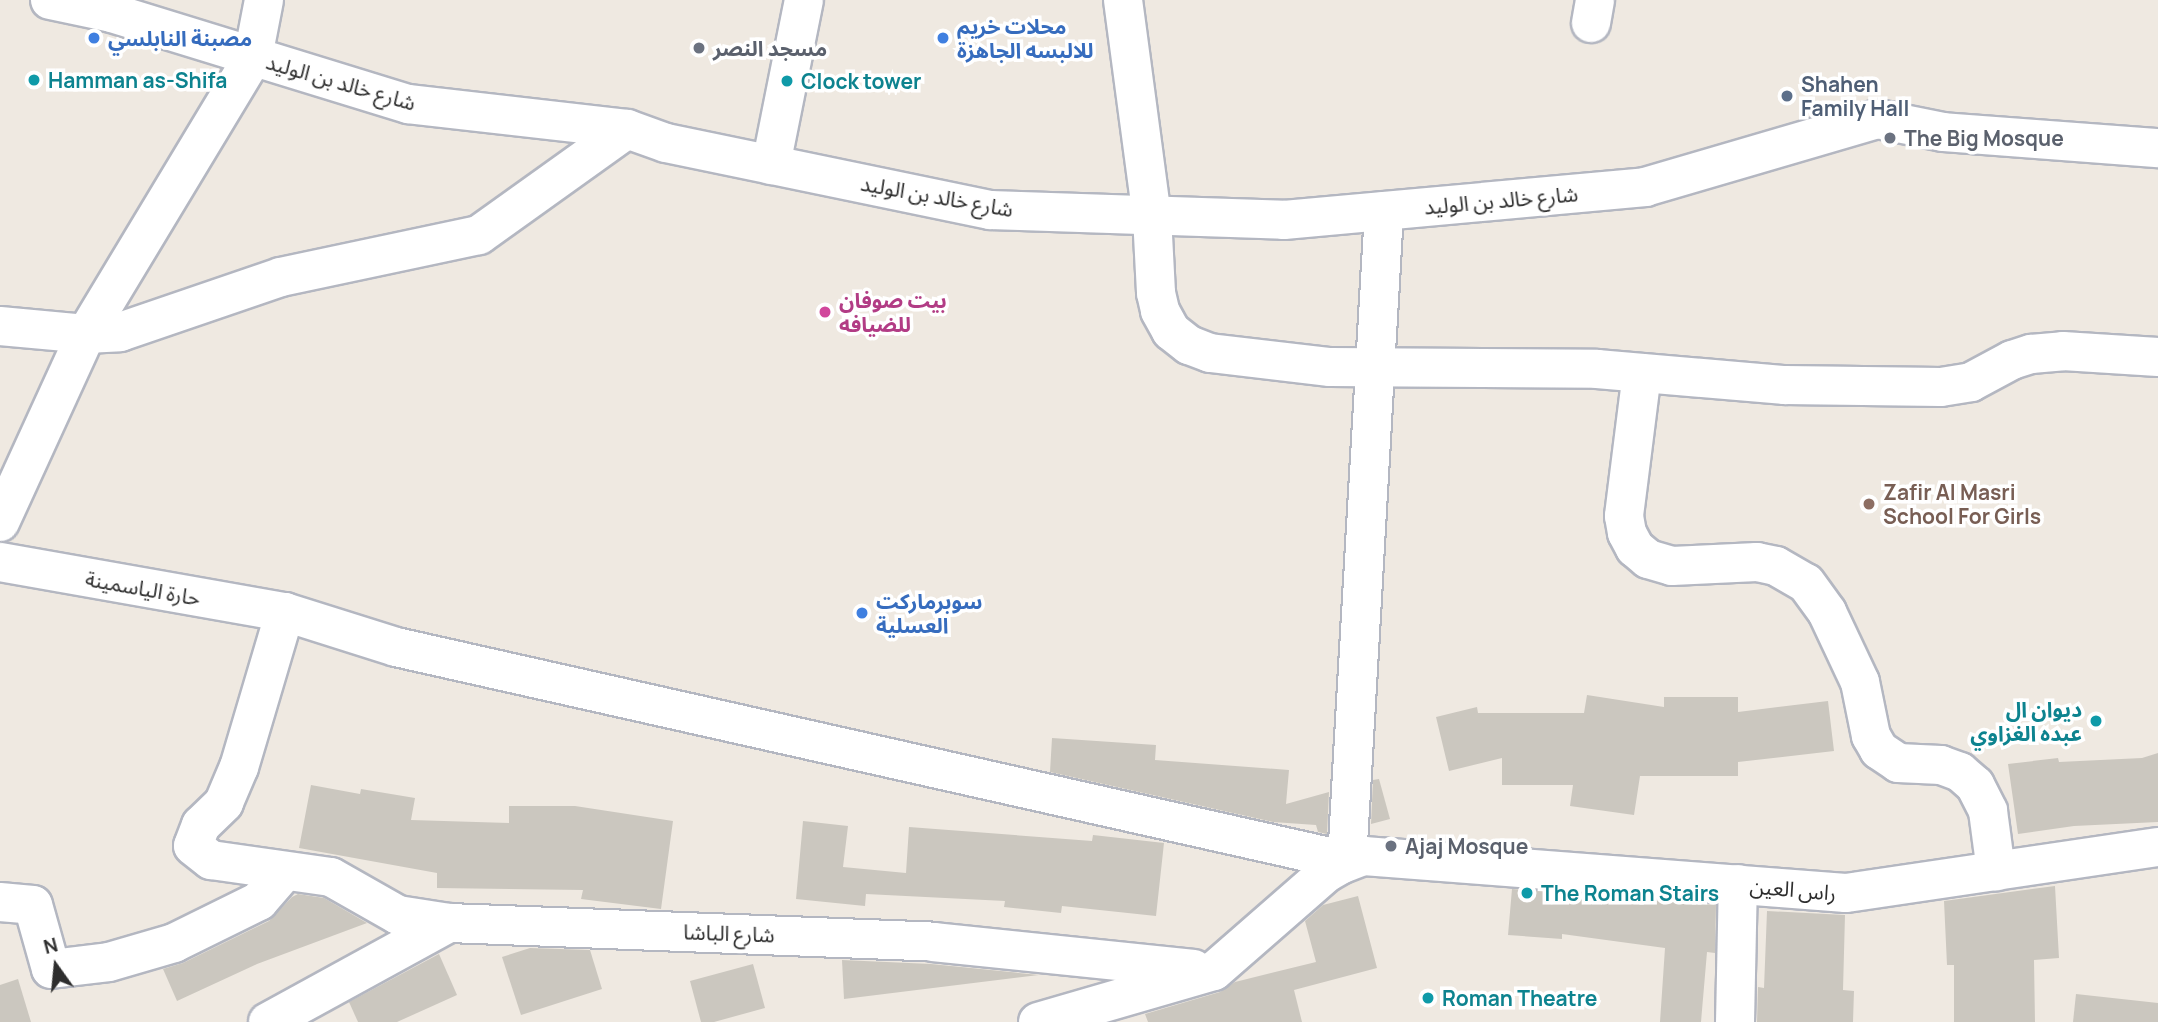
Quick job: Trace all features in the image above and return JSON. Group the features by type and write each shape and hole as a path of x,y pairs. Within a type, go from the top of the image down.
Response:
{"street":[{"name":"شارع خالد بن الوليد","path":"50,0 112,13 408,104 627,129 666,143 990,210 1284,220 1645,187 1878,119 1942,132 2158,149"},
{"path":"0,522 86,334 253,57 264,0"},
{"path":"771,165 804,0"},
{"path":"1123,0 1152,216 1156,293 1160,311 1171,331 1189,345 1210,353 1330,367 1597,369 1785,385 1941,387 1971,382 2012,360 2031,354 2063,351 2158,357"},
{"path":"0,326 86,334 133,329 281,276 479,235 627,129"},
{"path":"1038,1022 1214,971 1335,868 1375,367 1384,211"},
{"path":"1642,373 1624,516 1626,533 1635,548 1648,559 1672,566 1757,562 1776,566 1806,583 1827,612 1860,682 1871,736 1879,750 1898,763 1951,769 1975,785 1988,811 1996,871"},
{"name":"حارة الياسمينة","path":"0,562 285,612 396,647 1335,868"},
{"name":"شارع الباشا","path":"285,612 239,767 224,803 201,825 193,846 211,860 331,877 398,915 449,923 933,942 1214,971"},
{"name":"راس العين","path":"1335,868 1381,855 1846,893 2158,847"},
{"path":"0,902 33,905 51,969 109,962 174,943 259,901 284,872"},
{"path":"1735,1022 1738,884"},
{"path":"268,1022 449,923"}],"building":[{"path":"1587,695 1664,707 1664,697 1738,697 1738,712 1828,701 1834,751 1738,762 1738,776 1640,776 1634,815 1570,806 1573,785 1502,785 1502,758 1449,771 1436,717 1477,707 1478,713 1584,713"},
{"path":"1052,738 1156,745 1155,760 1289,770 1286,804 1329,792 1327,834 1318,832 1316,825 1273,822 1050,772"},
{"path":"2158,753 2158,822 2074,826 2018,834 2008,764 2058,758 2059,762 2142,758"},
{"path":"1379,779 1390,819 1371,824 1373,780"},
{"path":"311,785 360,794 361,789 415,798 411,820 509,823 509,806 575,806 673,821 661,909 581,899 583,890 437,888 437,873 299,848"},
{"path":"803,821 848,826 843,867 906,873 909,827 1092,841 1093,835 1164,843 1156,916 1062,906 1061,913 1004,907 1005,901 866,894 865,906 796,899"},
{"path":"2055,886 2059,958 2034,960 2035,1022 1954,1022 1954,965 1947,965 1944,901"},
{"path":"1512,889 1716,905 1715,953 1707,952 1701,1022 1660,1022 1665,948 1562,934 1562,939 1508,935"},
{"path":"298,894 324,898 367,923 257,964 177,1001 163,969 183,963 269,921"},
{"path":"1358,896 1377,968 1294,990 1302,1022 1148,1022 1145,1014 1220,992 1235,982 1316,962 1305,921 1323,905"},
{"path":"1767,911 1845,915 1843,990 1854,991 1853,1022 1757,1022 1758,987 1764,988"},
{"path":"530,948 590,950 602,989 521,1015 502,957"},
{"path":"439,954 457,995 397,1022 358,1022 349,1002"},
{"path":"842,960 931,964 1039,975 844,999"},
{"path":"753,964 765,1008 714,1022 701,1022 690,981"},
{"path":"18,979 31,1022 0,1022 0,985"},
{"path":"2076,994 2158,1003 2158,1022 2073,1022"}],"place":[{"name":"مصبنة النابلسي","path":"94,38"},
{"name":"محلات خريم للالبسه الجاهزة","path":"943,38"},
{"name":"مسجد النصر","path":"699,48"},
{"name":"Hamman as-Shifa","path":"34,80"},
{"name":"Clock tower","path":"787,81"},
{"name":"Shahen Family Hall","path":"1787,96"},
{"name":"The Big Mosque","path":"1890,138"},
{"name":"بيت صوفان للضيافه","path":"825,312"},
{"name":"Zafir Al Masri School For Girls","path":"1869,504"},
{"name":"سوبرماركت العسلية","path":"862,613"},
{"name":"ديوان ال عبده الغزاوي","path":"2096,721"},
{"name":"Ajaj Mosque","path":"1391,846"},
{"name":"The Roman Stairs","path":"1527,893"},
{"name":"Roman Theatre","path":"1428,998"}]}
